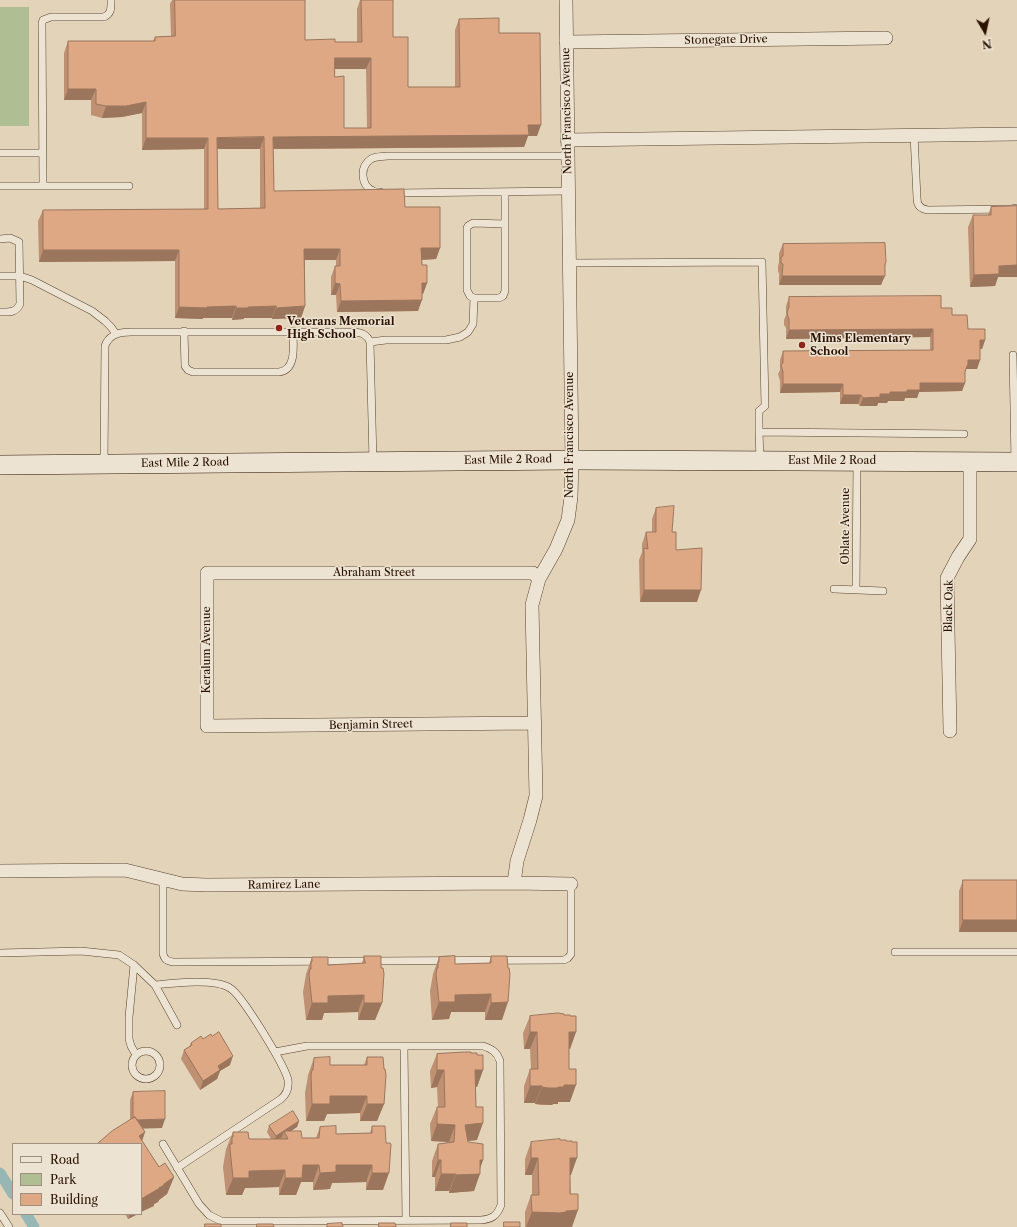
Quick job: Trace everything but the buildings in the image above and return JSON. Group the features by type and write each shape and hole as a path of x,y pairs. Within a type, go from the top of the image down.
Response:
{"main road":[{"name":"East Mile 2 Road","path":"0,465 572,460 1016,462"}],"street":[{"name":"North Francisco Avenue","path":"514,883 517,861 536,796 532,605 539,579 556,549 568,520 571,497 572,460 566,0"},
{"name":"Stonegate Drive","path":"566,42 886,38"},
{"path":"567,140 1017,134"},
{"name":"Black Oak","path":"950,731 947,578 970,539 970,462"},
{"name":"Abraham Street","path":"207,573 534,573 539,579"},
{"name":"Keralum Avenue","path":"207,573 207,726"},
{"name":"Benjamin Street","path":"207,726 535,723"},
{"name":"Ramirez Lane","path":"0,871 125,870 182,884 206,885 571,884"}],"lane":[{"path":"43,186 42,20 51,17 104,17 111,11 111,0"},
{"path":"914,135 916,198 919,207 928,210 1017,208"},
{"path":"0,153 43,153"},
{"path":"567,156 387,156 373,158 368,161 364,167 363,181 373,191 388,193 568,191"},
{"path":"0,186 129,186"},
{"path":"505,192 505,224 505,291 500,298 474,298 468,294 467,290 467,228 473,223 505,224"},
{"path":"0,239 10,238 19,242 20,276 20,304 18,308 12,312 0,312"},
{"path":"569,263 762,262 765,406 759,411 760,461"},
{"path":"0,276 20,276 32,280 92,311 106,321 116,334"},
{"path":"370,342 386,340 446,340 460,337 468,332 472,324 474,298"},
{"path":"184,331 185,366 188,370 193,372 283,372 290,367 292,363 293,332"},
{"path":"104,464 106,341 116,334 126,332 184,331 358,332 364,334 370,342 372,462"},
{"path":"1014,355 1016,462"},
{"path":"759,432 964,434"},
{"name":"Oblate Avenue","path":"856,590 857,461"},
{"path":"834,589 883,591"},
{"path":"163,880 163,954 167,961 173,962 564,960 568,958 570,954 571,884"},
{"path":"0,953 80,951 119,954 134,965 155,985 177,1025"},
{"path":"895,952 1017,952"},
{"path":"134,965 129,1017 129,1039 136,1055"},
{"path":"155,985 215,983 224,985 237,992 275,1052 287,1076 288,1086 285,1096 177,1168"},
{"path":"163,1144 203,1209 209,1215 221,1221 487,1219 498,1212 501,1205 500,1062 497,1054 491,1049 483,1046 307,1046 275,1052"},
{"path":"404,1046 406,1220"},
{"path":"144,1051 153,1052 157,1055 161,1063 156,1076 142,1079 134,1073 132,1064 136,1055 144,1051"},
{"path":"0,1213 9,1227"}],"green space":[{"path":"0,7 29,7 29,126 0,126"}],"waterway":[{"path":"0,1173 12,1192"},
{"path":"27,1215 34,1227"}],"place":[{"name":"Veterans Memorial High School","path":"279,328"},
{"name":"Mims Elementary School","path":"802,345"}]}
